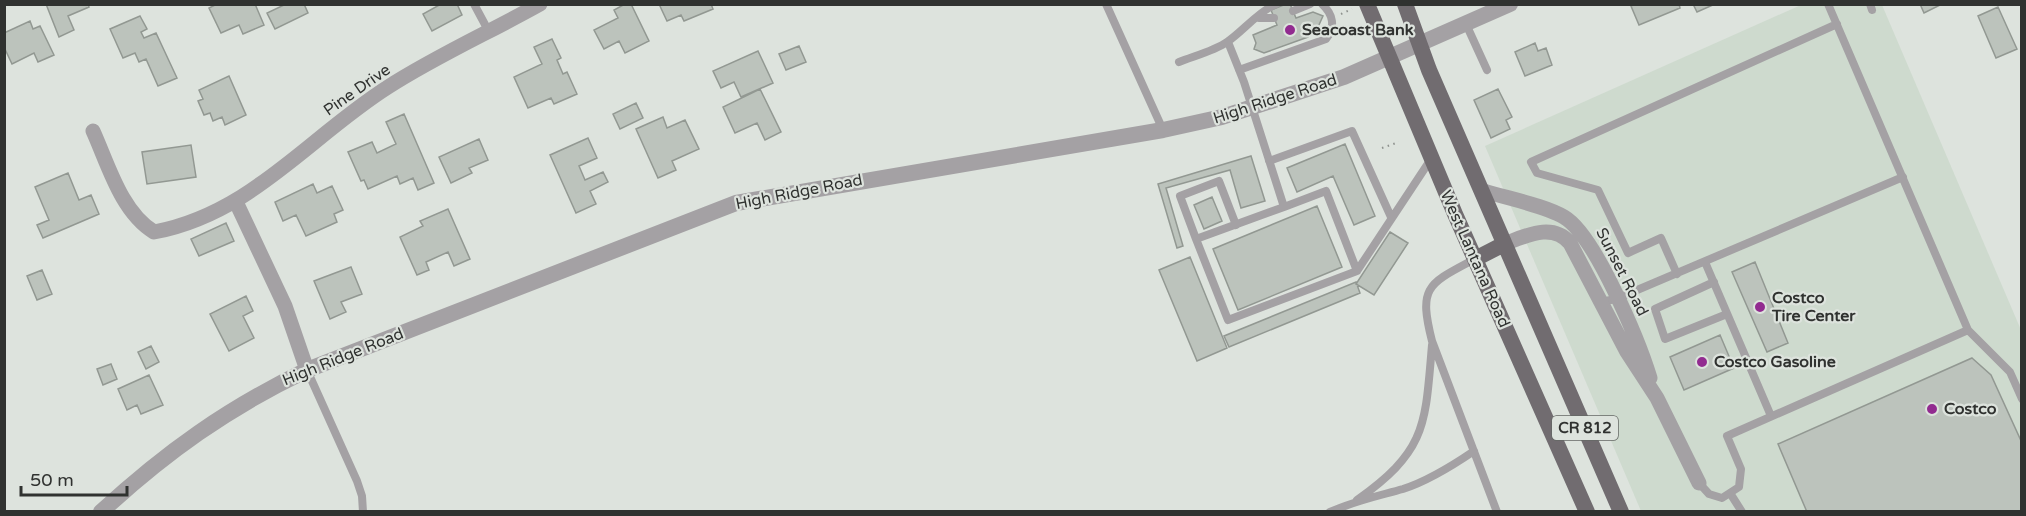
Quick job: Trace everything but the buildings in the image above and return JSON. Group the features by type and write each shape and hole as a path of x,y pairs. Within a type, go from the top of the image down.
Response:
{"main road":[{"name":"West Lantana Road","path":"1405,4 1481,190 1621,512"},
{"name":"West Lantana Road","path":"1359,7 1389,57 1431,159 1587,512"},
{"path":"1475,259 1504,244"}],"street":[{"name":"Pine Drive","path":"93,131 130,209 142,225 154,232 170,229 236,202 388,87 540,4"},
{"name":"High Ridge Road","path":"101,512 188,438 235,407 307,370 736,203 1163,130 1252,108 1344,77 1510,4"},
{"name":"Sunset Road","path":"1481,190 1562,216 1572,222 1588,242 1642,351 1657,398"},
{"path":"236,202 285,306 307,370"},
{"name":"Sunset Road","path":"1504,244 1539,232 1550,231 1565,237 1627,352 1657,398 1699,483"}],"lane":[{"path":"1106,4 1163,130"},
{"path":"1179,62 1227,42 1248,23 1259,18 1276,4"},
{"path":"1293,11 1310,4"},
{"path":"1239,70 1326,39 1332,30 1332,22 1322,4"},
{"path":"1828,4 1968,330 2010,372 2022,399"},
{"path":"477,6 489,32"},
{"path":"1259,18 1274,18"},
{"path":"1466,24 1487,70"},
{"path":"1677,274 1661,238 1628,253 1598,190 1537,173 1531,162 1837,24"},
{"path":"1227,42 1239,70 1284,207"},
{"path":"1269,161 1352,131 1392,217"},
{"path":"1236,225 1219,181 1180,196 1228,320 1357,271 1431,159"},
{"path":"1600,302 1616,299 1677,274 1903,177"},
{"path":"1196,239 1326,191 1357,271"},
{"path":"1475,259 1441,277 1430,288 1425,315 1432,341 1497,512"},
{"path":"1705,262 1771,416"},
{"path":"1714,282 1655,309 1665,339 1727,314"},
{"path":"1699,483 1709,494 1722,498 1739,487 1741,469 1727,436 1968,330"},
{"path":"1358,500 1401,465 1415,443 1426,411 1432,341"},
{"path":"307,370 357,481 362,496 363,512"},
{"path":"1330,512 1358,500 1404,488 1433,476 1474,451"},
{"path":"1730,493 1742,512"}],"path":[{"path":"1337,15 1359,7"},
{"path":"1382,148 1399,142"}],"shaded area":[{"path":"1801,5 1882,5 2021,330 2021,511 1641,511 1485,146"}],"place":[{"name":"Seacoast Bank","path":"1290,30"},
{"name":"Costco Tire Center","path":"1760,307"},
{"name":"Costco Gasoline","path":"1702,362"},
{"name":"Costco","path":"1932,409"}]}
